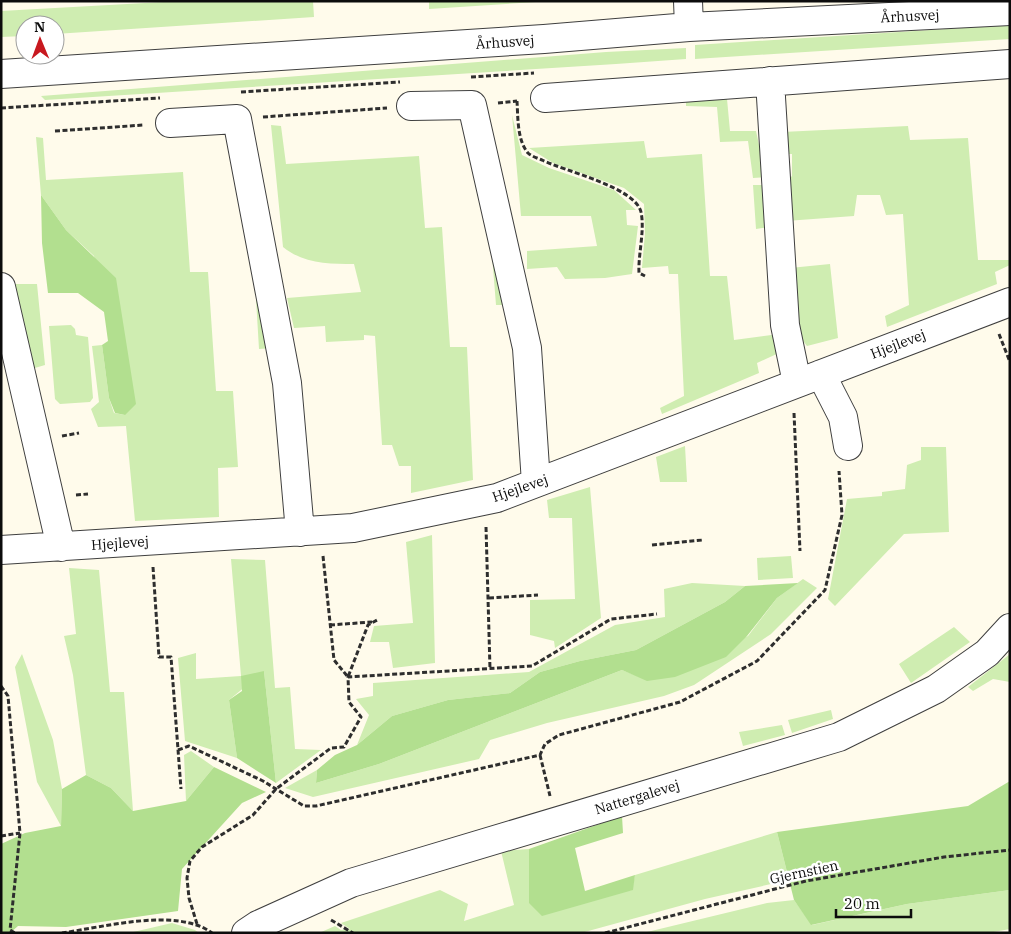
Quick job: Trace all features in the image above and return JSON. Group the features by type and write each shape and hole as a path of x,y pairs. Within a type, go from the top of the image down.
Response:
{"street":[{"name":"Århusvej","path":"1,74 544,39 688,14 1010,11"},
{"path":"543,85 770,81 1010,64"},
{"path":"770,81 785,325 803,380 843,417 848,446"},
{"path":"407,94 472,105 527,348 536,483"},
{"path":"168,110 235,106 287,383 310,531"},
{"path":"1,288 61,546"},
{"name":"Hjejlevej","path":"1,550 353,528 485,500 536,483 1010,302"},
{"name":"Nattergalevej","path":"246,933 258,925 352,883 839,737 936,689 987,653 1010,628"}],"path":[{"path":"462,78 543,85"},
{"path":"472,105 517,101 543,85"},
{"path":"235,106 407,94"},
{"path":"235,106 407,94"},
{"path":"517,101 521,140 529,154 569,171 616,187 635,201 641,211 642,224 639,273 645,276"},
{"path":"1,108 168,110"},
{"path":"55,131 168,110"},
{"path":"800,551 803,380"},
{"path":"556,821 540,755 545,744 559,734 680,702 756,661 825,590 842,515 838,448 848,446"},
{"path":"485,500 490,669"},
{"path":"310,531 330,625 334,660 348,677"},
{"path":"652,545 703,540"},
{"path":"150,541 160,657 171,657 181,789"},
{"path":"488,598 538,595"},
{"path":"348,677 532,666 611,620 657,614"},
{"path":"197,924 188,898 187,878 190,861 202,847 253,815 276,789 331,748 344,747 361,717 348,702 348,677 368,625 379,619"},
{"path":"330,625 373,622"},
{"path":"1,686 8,696 20,833 10,930 16,933"},
{"path":"178,750 189,746 276,789 304,806 316,806 540,755"},
{"path":"1,836 20,833"},
{"name":"Gjernstien","path":"606,933 806,881 944,857 1010,850"},
{"path":"62,933 160,919 197,924 212,933"}],"green space":[{"path":"181,1 313,1 314,17 65,33 65,15 15,15 15,36 1,37 1,11"},
{"path":"429,1 552,1 429,9"},
{"path":"1010,25 1010,39 695,59 695,45"},
{"path":"686,48 686,59 45,100 41,96 606,52"},
{"path":"727,99 730,131 756,131 766,177 753,178 748,141 720,142 717,107 686,106 686,101"},
{"path":"512,115 522,155 549,168 614,190 636,210 626,210 627,225 638,226 632,274 605,278 565,279 557,267 527,269 527,251 597,246 591,216 521,216"},
{"path":"271,125 281,126 286,164 419,156 425,228 442,227 450,347 467,347 473,480 411,493 411,466 399,466 392,445 382,445 375,336 364,335 364,340 326,342 325,326 294,328 287,298 361,292 354,264 308,260 291,253 283,247"},
{"path":"908,126 910,140 968,138 978,260 1010,260 1010,265 995,272 997,284 887,327 885,316 909,305 903,214 886,215 880,195 857,195 854,216 786,221 784,184 792,176 792,154 781,154 782,132"},
{"path":"36,137 43,138 46,180 183,172 190,272 208,272 216,391 233,391 238,467 218,468 219,517 135,521 126,426 98,427 91,409 99,402 92,346 102,345 109,398 114,413 125,415 94,256 66,230 41,195"},
{"path":"644,141 647,158 702,154 710,276 727,276 734,340 779,334 781,352 757,363 759,373 662,414 660,408 684,396 678,274 669,274 668,266 642,268 645,233 644,204 624,188 553,163 529,148"},
{"path":"753,185 768,185 770,227 756,229"},
{"path":"41,195 66,230 116,278 136,404 125,415 115,413 109,398 102,345 108,341 104,312 78,293 48,293 42,243"},
{"path":"492,255 509,305 496,305"},
{"path":"830,264 838,338 807,346 793,328 790,268"},
{"path":"8,284 37,284 45,365 28,370"},
{"path":"256,299 262,299 272,348 259,349"},
{"path":"71,325 75,329 76,335 88,337 93,398 90,402 60,404 55,399 49,326"},
{"path":"685,446 687,482 660,482 656,457"},
{"path":"921,447 946,447 949,532 904,534 835,606 828,599 847,499 882,496 882,492 905,489 907,465 921,460"},
{"path":"590,487 601,618 555,648 554,641 530,635 530,600 575,599 572,518 549,518 547,500"},
{"path":"432,535 435,663 393,668 389,642 370,642 374,626 413,623 406,542"},
{"path":"791,556 793,578 758,580 757,558"},
{"path":"231,559 265,560 275,688 290,687 295,749 321,750 276,783 264,671 229,700 237,758 185,741 178,658 196,653 196,679 241,676"},
{"path":"69,568 99,570 110,692 124,692 133,811 111,788 86,775 73,675 64,636 76,634"},
{"path":"803,579 817,588 771,634 694,685 664,696 547,723 490,740 479,759 313,797 285,788 317,770 316,783 379,764 622,670 647,680 748,636 777,598"},
{"path":"692,583 745,586 725,602 636,650 580,661 540,672 510,693 448,700 392,716 357,745 369,715 356,699 373,696 373,683 529,672 615,625 665,617 664,589"},
{"path":"798,583 777,598 747,636 726,657 675,677 647,681 622,670 379,764 316,783 317,770 335,755 357,745 392,716 448,700 510,693 540,672 580,661 636,650 725,602 745,586"},
{"path":"954,627 970,642 911,683 899,664"},
{"path":"22,654 53,740 62,789 61,826 37,782 15,667"},
{"path":"1010,654 1010,682 993,679 973,691 968,687"},
{"path":"264,671 276,783 237,758 229,700 242,691 241,676"},
{"path":"831,710 833,719 792,733 788,720"},
{"path":"782,725 785,735 743,746 739,732"},
{"path":"191,751 214,767 186,801 184,755"},
{"path":"214,767 266,792 242,803 182,869 178,911 66,927 18,926 10,933 1,933 1,844 25,833 61,826 62,789 86,775 111,788 133,811 186,801"},
{"path":"1010,781 1010,890 907,904 811,925 794,900 777,832 968,806"},
{"path":"622,816 623,833 575,848 585,891 635,875 633,890 542,916 529,903 529,849"},
{"path":"777,832 789,880 705,899 581,933 319,933 335,926 341,930 350,929 341,923 440,890 468,904 464,921 514,905 501,851 529,849 529,903 632,890 635,875"},
{"path":"1010,890 1010,929 988,933 643,933 767,903 794,900 812,925 907,904"},
{"path":"172,923 199,933 129,933"}]}
